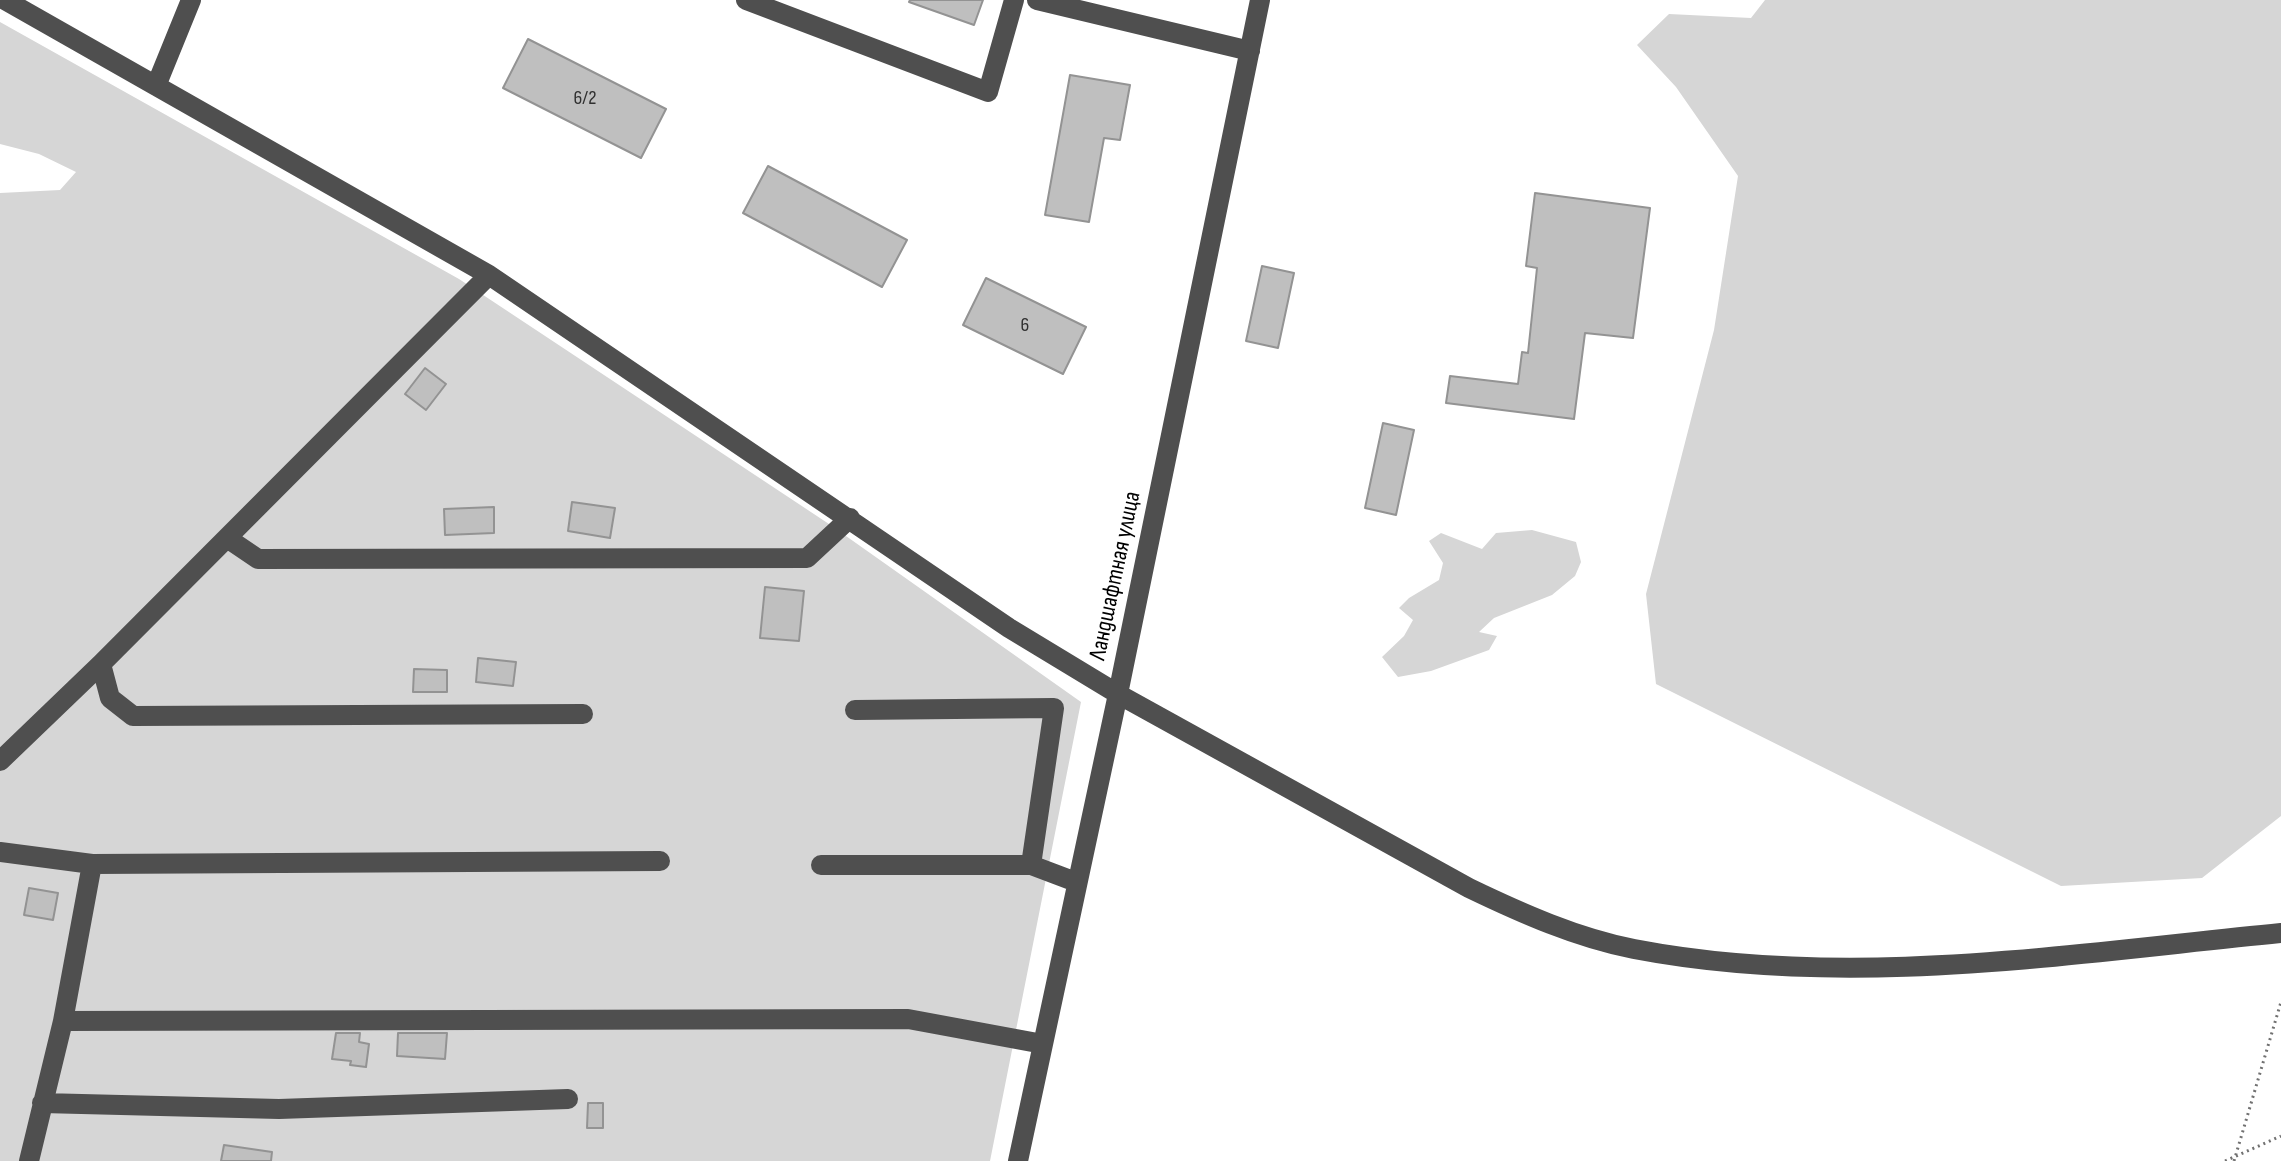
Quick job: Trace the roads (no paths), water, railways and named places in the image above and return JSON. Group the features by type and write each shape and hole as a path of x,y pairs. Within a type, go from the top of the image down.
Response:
{"street":[{"path":"5,0 489,275 1009,628 1118,694 1469,888 1555,925 1632,949 1788,968 1875,968 1994,961 2281,933"},
{"path":"156,86 191,0"},
{"path":"746,0 988,92 1014,0"},
{"path":"1037,0 1250,51"},
{"name":"Ландшафтная улица","path":"1018,1161 1118,694 1260,0"},
{"path":"0,761 489,275"},
{"path":"227,538 258,559 807,558 850,518"},
{"path":"101,664 110,698 133,716 583,714"},
{"path":"855,710 1054,708 1031,865"},
{"path":"0,852 92,864 660,861"},
{"path":"29,1161 63,1021 92,864"},
{"path":"821,865 1031,865 1076,882"},
{"path":"63,1021 908,1019 1043,1044"},
{"path":"42,1103 279,1109 568,1099"}]}
